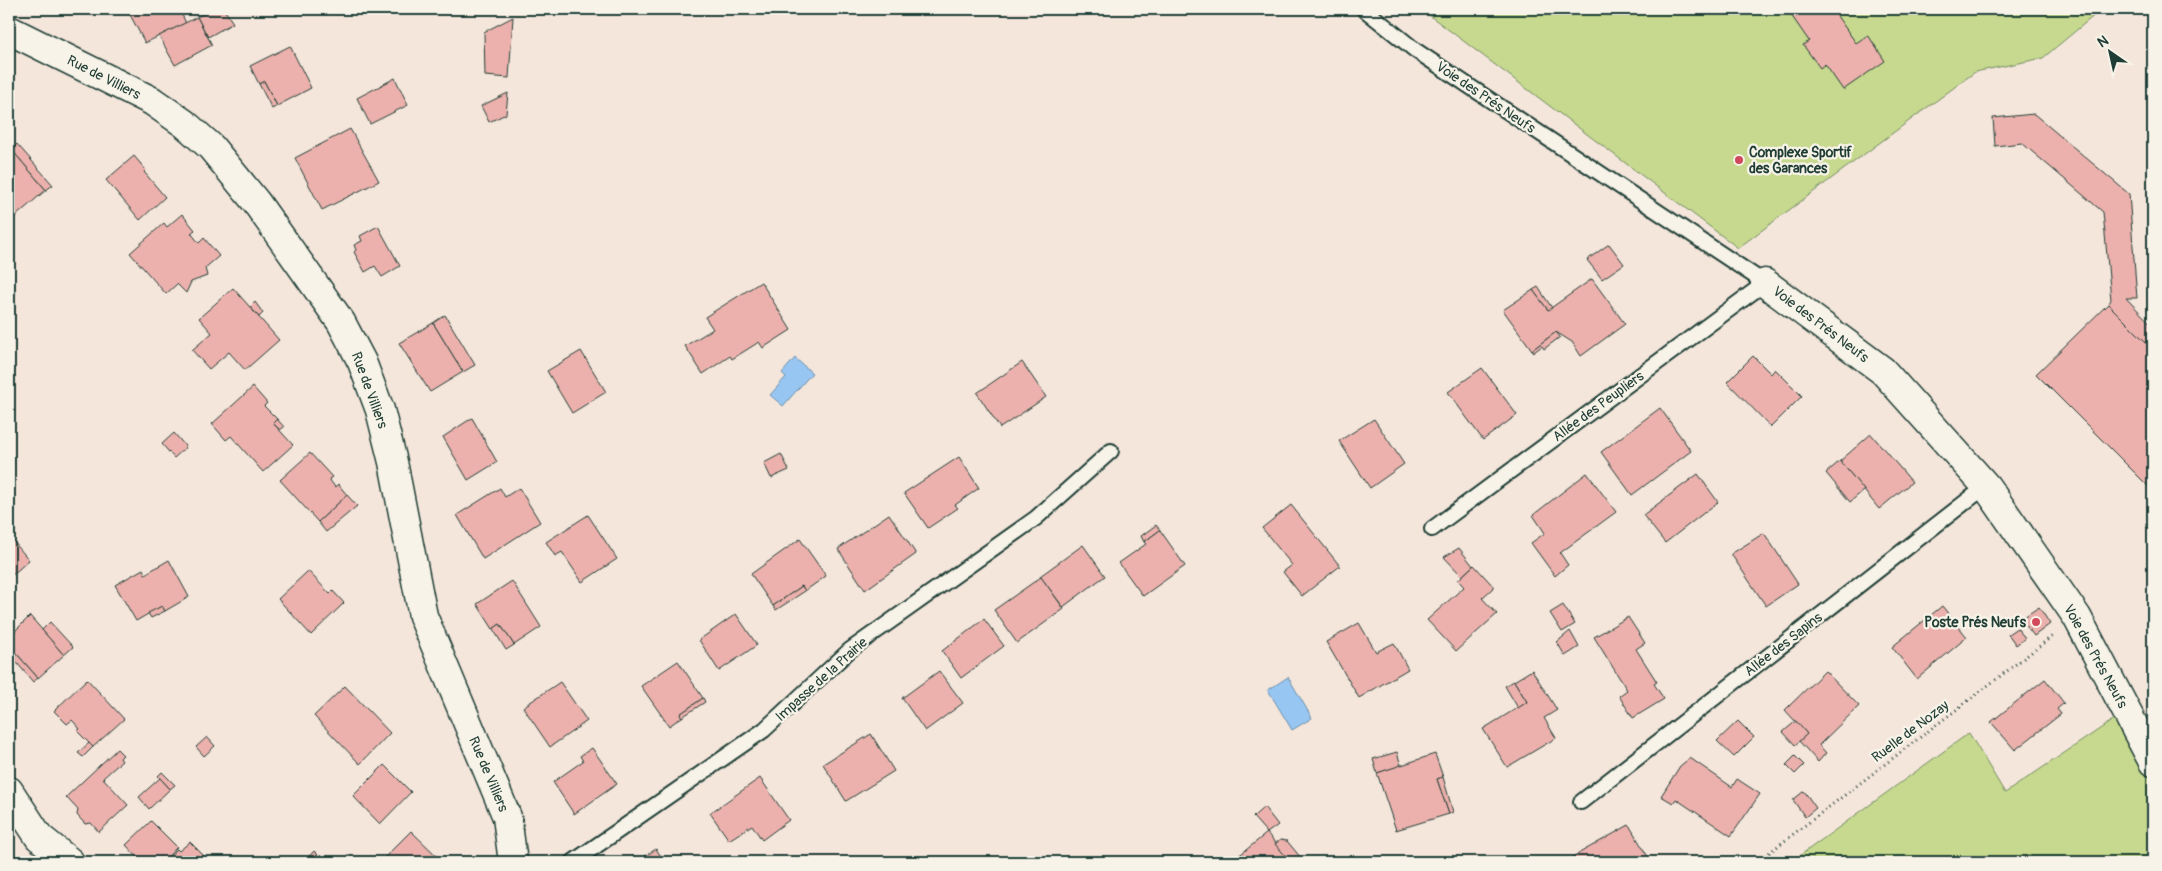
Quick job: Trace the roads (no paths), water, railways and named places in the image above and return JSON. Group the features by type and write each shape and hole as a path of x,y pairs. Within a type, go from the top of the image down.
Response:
{"street":[{"name":"Rue de Villiers","path":"9,30 152,101 185,124 211,147 256,202 341,322 362,362 380,410 393,462 423,616 507,817 513,862"},
{"name":"Voie des Prés Neufs","path":"1765,283 1883,371 1986,486 2077,617 2153,762"},
{"path":"9,791 39,837 70,862"}],"lane":[{"name":"Voie des Prés Neufs","path":"1364,9 1414,50 1765,283"},
{"name":"Allée des Peupliers","path":"1432,529 1765,283"},
{"name":"Impasse de la Prairie","path":"573,862 764,730 850,650 1036,518 1111,451"},
{"name":"Allée des Sapins","path":"1581,802 1986,486"}],"water":[{"path":"795,358 812,373 783,406 770,395 786,377 782,373"},
{"path":"1288,677 1312,718 1292,730 1268,690"}],"place":[{"name":"Complexe Sportif des Garances","path":"1739,160"},
{"name":"Poste Prés Neufs","path":"2036,622"}]}
